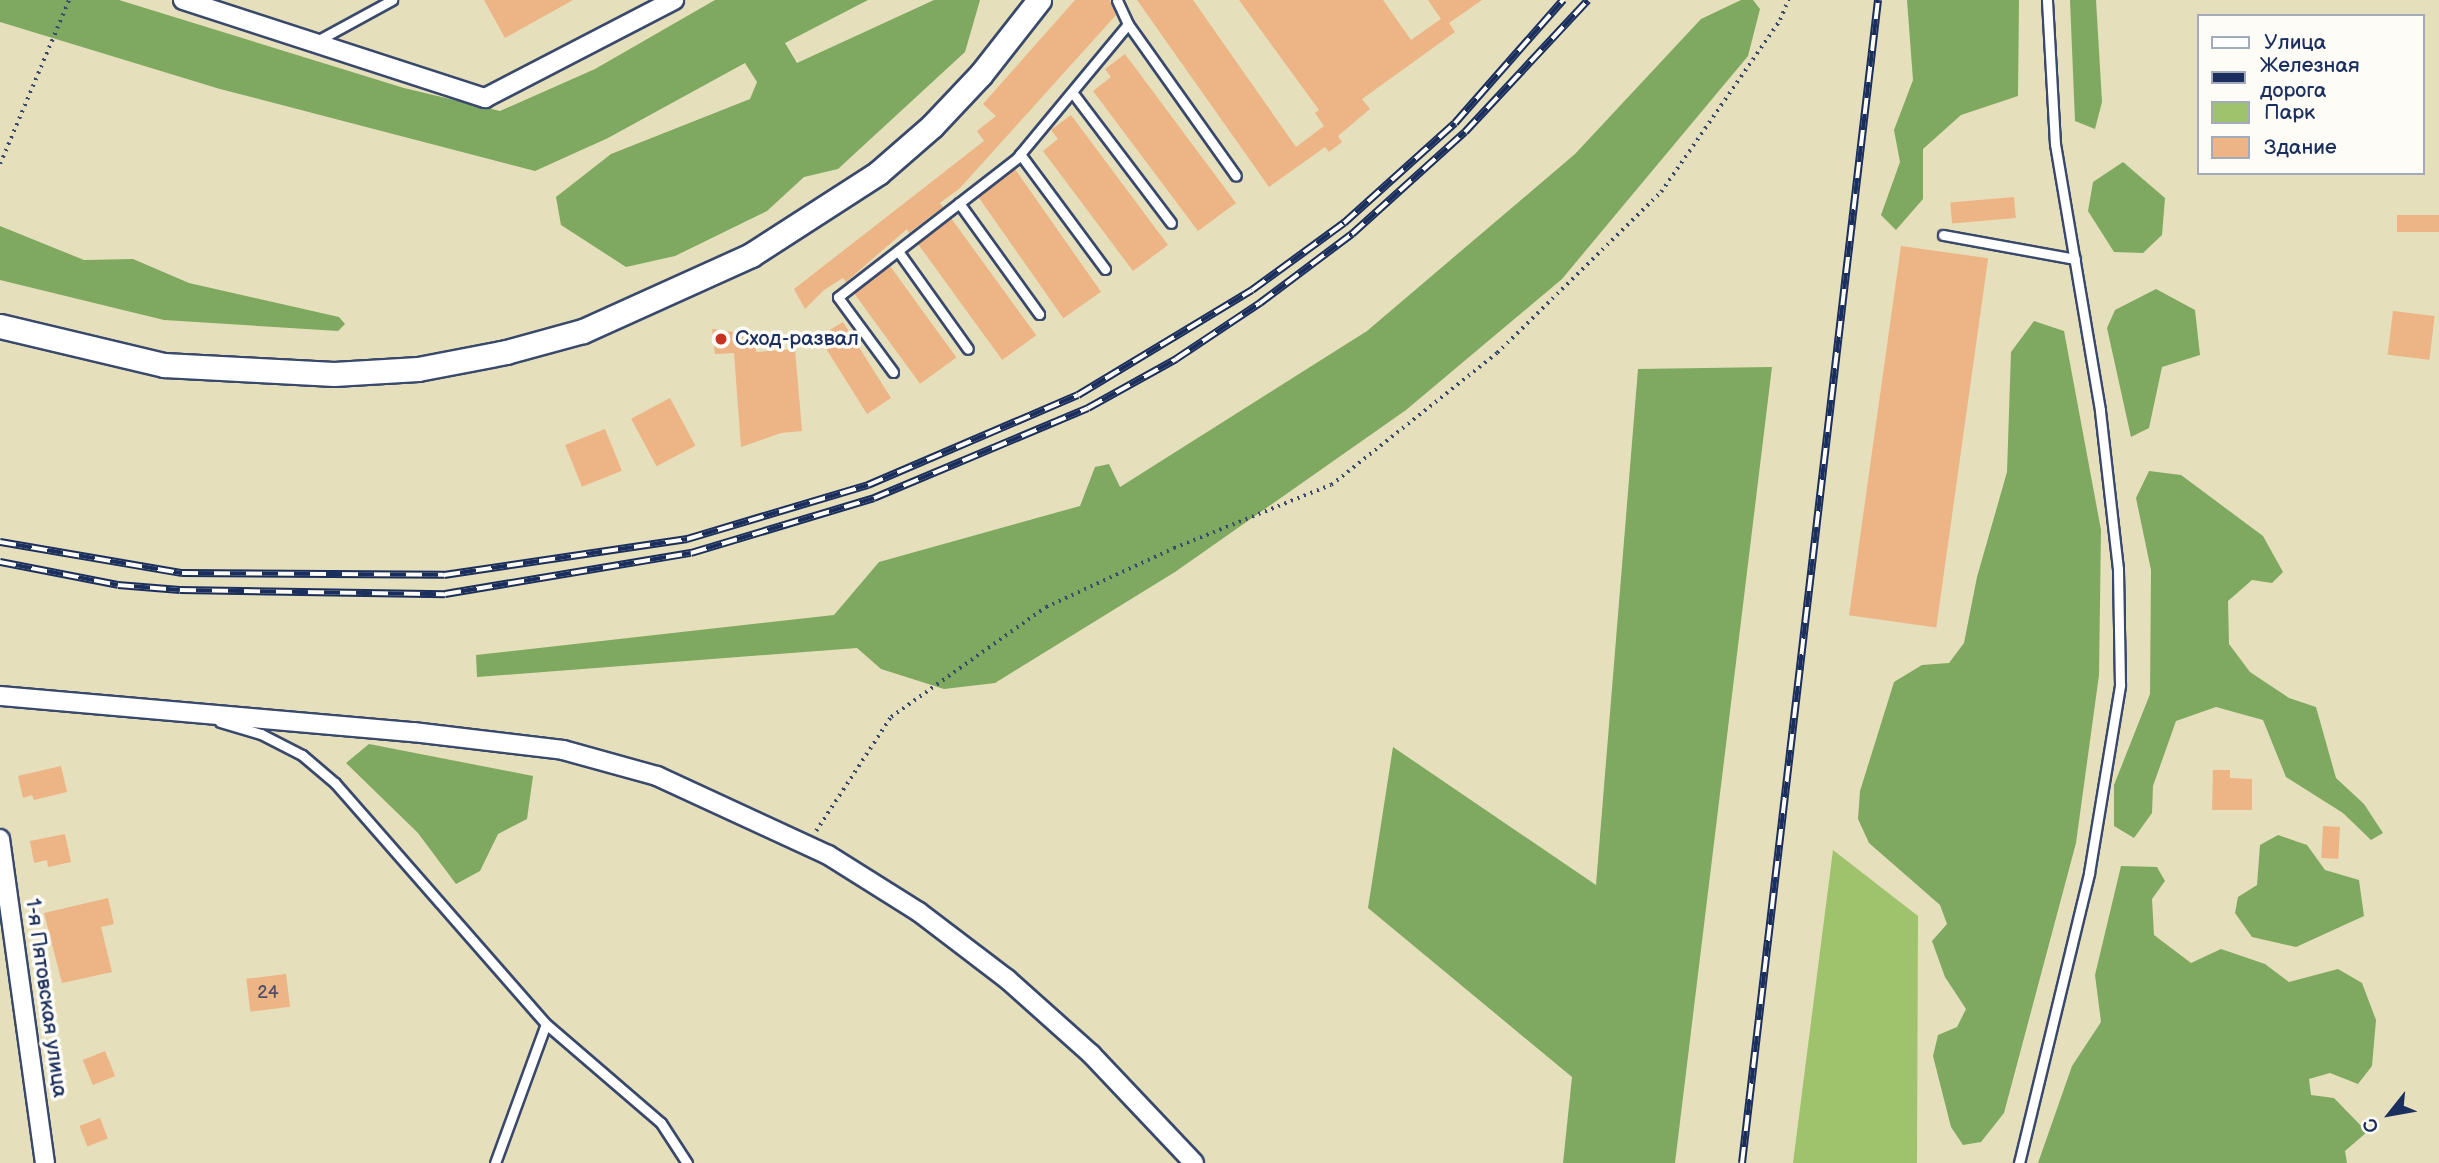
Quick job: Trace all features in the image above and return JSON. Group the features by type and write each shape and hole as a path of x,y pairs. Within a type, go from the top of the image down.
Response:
{"street":[{"path":"183,0 485,98 674,0"},
{"path":"0,326 164,365 334,374 418,369 506,352 583,331 751,256 877,173 932,126 981,74 1039,0"},
{"path":"0,696 413,732 563,750 657,776 808,845 919,912 1007,979 1091,1054 1194,1163"},
{"name":"1-я Пятовская улица","path":"0,839 45,1163"}],"lane":[{"path":"313,43 392,0"},
{"path":"1116,0 1128,24 1236,176"},
{"path":"2019,1163 2088,873 2120,685 2113,529 2100,410 2055,144 2047,0"},
{"path":"893,372 838,297 1020,155 1128,24"},
{"path":"1072,92 1171,223"},
{"path":"1020,155 1105,269"},
{"path":"959,203 1039,314"},
{"path":"1943,235 2074,259"},
{"path":"898,251 968,349"},
{"path":"194,714 261,734 302,755 335,783 546,1024 661,1124 687,1163"},
{"path":"495,1163 546,1024"}],"path":[{"path":"0,164 69,0"},
{"path":"808,845 891,717 1046,607 1174,548 1331,485 1497,352 1661,192 1780,20 1788,0"}],"green space":[{"path":"0,0 119,0 404,88 500,111 595,69 715,0 868,0 785,43 797,63 934,0 980,0 965,52 838,169 804,177 767,211 675,256 626,267 561,225 556,197 611,154 750,99 757,82 745,63 608,138 535,171 220,89 0,22"},
{"path":"1741,0 1753,0 1760,9 1748,56 1562,279 1406,410 1175,572 995,683 944,689 881,669 857,648 477,677 476,655 834,615 879,562 1080,506 1095,467 1109,464 1120,487 1367,331 1575,154 1701,19"},
{"path":"1907,0 2019,0 2018,96 1961,115 1923,149 1923,199 1896,230 1881,215 1900,162 1894,130 1913,80"},
{"path":"2070,0 2096,0 2102,102 2095,129 2075,121"},
{"path":"2123,162 2165,198 2162,235 2143,253 2114,252 2088,211 2093,182"},
{"path":"0,226 84,260 133,259 189,283 339,317 345,324 338,331 164,320 0,280"},
{"path":"2156,289 2195,310 2200,355 2162,367 2149,428 2131,437 2107,328 2115,310"},
{"path":"2034,321 2064,331 2101,530 2099,675 2076,843 2004,1113 1981,1142 1963,1145 1951,1127 1933,1056 1938,1035 1957,1027 1966,1009 1945,977 1932,941 1947,924 1940,905 1869,843 1858,819 1860,791 1894,682 1922,665 1949,663 1964,643 1977,577 2007,472 2011,352"},
{"path":"1772,367 1675,1163 1563,1163 1572,1077 1368,908 1393,747 1596,885 1638,369"},
{"path":"2149,471 2181,475 2263,536 2283,572 2272,583 2252,580 2228,601 2229,644 2250,672 2289,698 2316,707 2336,778 2364,804 2383,833 2371,840 2343,813 2286,777 2263,720 2216,707 2176,721 2153,786 2152,813 2134,838 2114,826 2114,785 2150,694 2151,570 2136,498"},
{"path":"369,744 533,776 527,819 498,834 480,871 456,884 418,833 346,763"},
{"path":"2278,835 2307,845 2325,870 2359,880 2364,916 2296,947 2252,937 2235,913 2238,897 2257,885 2260,845"},
{"path":"1833,850 1918,916 1917,1163 1793,1163"},
{"path":"2121,866 2157,867 2165,881 2152,899 2154,935 2191,963 2221,949 2265,964 2289,982 2338,969 2362,983 2376,1020 2372,1066 2358,1084 2330,1073 2309,1079 2311,1095 2334,1098 2367,1132 2345,1151 2347,1163 2038,1163 2072,1066 2101,1022 2095,975"}],"building":[{"path":"484,0 573,0 505,38"},
{"path":"1075,0 1110,0 1116,15 960,188 940,203 943,207 909,233 907,229 846,282 843,278 824,290 805,309 794,289 984,141 977,131 996,116 983,104"},
{"path":"1137,0 1193,0 1296,147 1324,126 1315,113 1319,110 1239,0 1383,0 1411,40 1441,19 1428,0 1482,0 1449,23 1455,32 1362,99 1370,109 1338,136 1342,142 1329,152 1325,147 1269,187"},
{"path":"1125,54 1236,203 1198,231 1093,91 1111,77 1105,69"},
{"path":"1071,115 1168,245 1133,271 1043,151 1058,139 1051,130"},
{"path":"1015,169 1101,292 1063,318 977,195"},
{"path":"2014,197 2016,218 1952,223 1950,203"},
{"path":"2397,215 2439,215 2439,232 2397,232"},
{"path":"951,218 1036,335 1002,360 917,243"},
{"path":"1901,246 1988,258 1936,628 1849,615"},
{"path":"890,266 956,357 920,384 854,292"},
{"path":"2393,311 2435,316 2429,360 2388,355"},
{"path":"843,322 891,398 867,414 825,347 840,346 823,334"},
{"path":"712,329 733,332 734,338 755,336 756,352 795,349 802,431 781,433 741,447 734,353 715,354"},
{"path":"670,398 695,446 657,466 631,419"},
{"path":"605,429 622,471 582,487 565,445"},
{"path":"61,766 67,792 34,800 32,795 23,798 18,776"},
{"path":"2213,770 2230,770 2230,778 2252,779 2252,810 2212,810"},
{"path":"2323,826 2340,827 2338,859 2321,858"},
{"path":"65,834 71,862 48,867 47,860 34,863 30,841"},
{"path":"108,898 114,924 101,927 112,972 62,983 44,913"},
{"path":"286,974 290,1007 250,1012 246,979"},
{"path":"105,1051 115,1076 93,1085 83,1060"},
{"path":"100,1118 108,1139 87,1146 79,1126"}],"railway":[{"path":"0,542 182,573 444,575 687,539 868,485 1078,395 1252,290 1344,223 1455,123 1563,0"},
{"path":"0,562 118,585 180,590 445,594 691,553 874,498 1088,408 1176,359 1260,303 1352,234 1465,132 1588,0"},
{"path":"1742,1163 1878,0"}],"place":[{"name":"Сход-развал","path":"721,339"}]}
